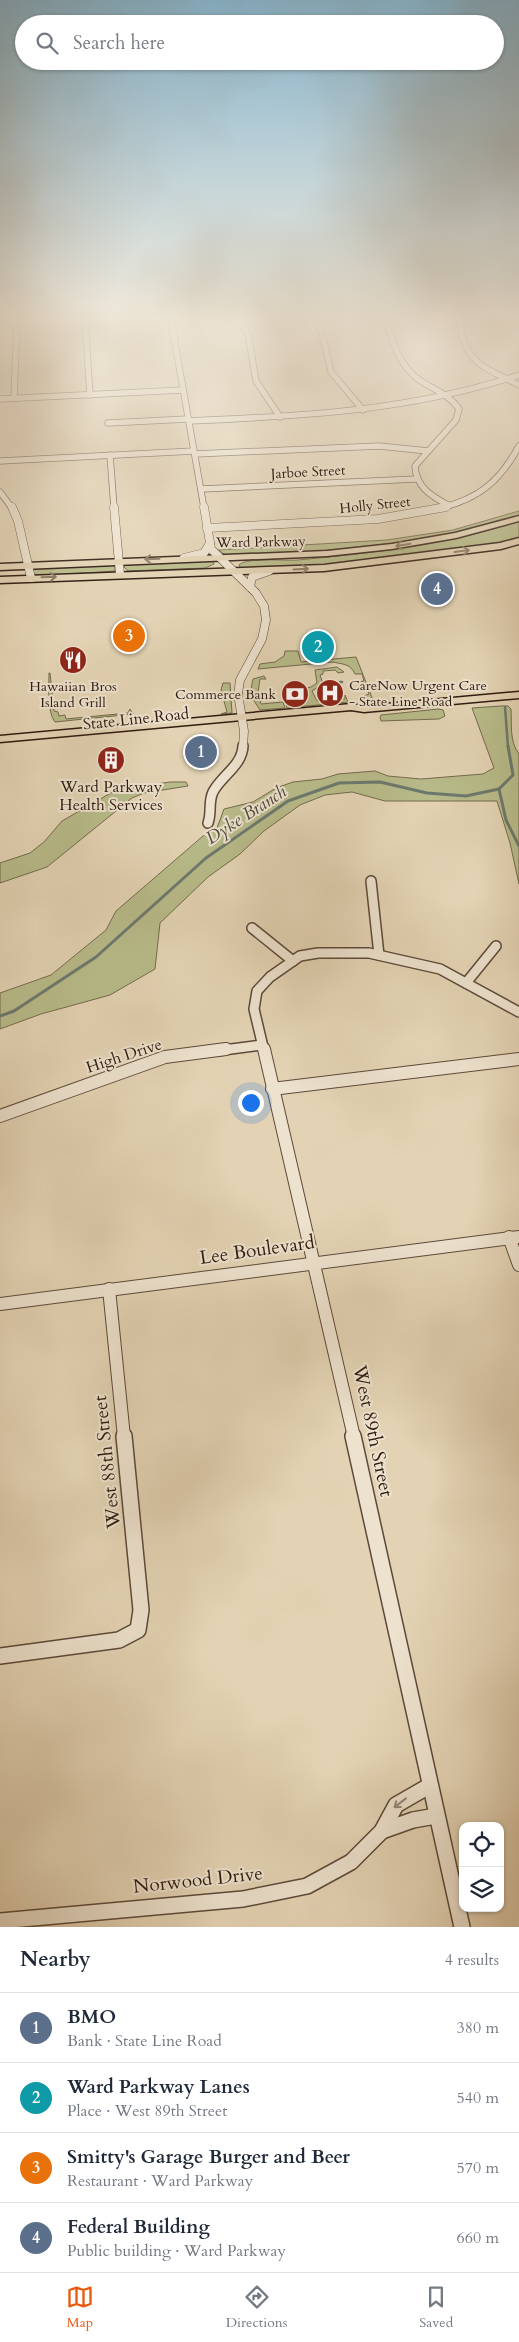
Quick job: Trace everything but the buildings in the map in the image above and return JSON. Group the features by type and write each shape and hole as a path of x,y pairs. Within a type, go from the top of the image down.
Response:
{"main road":[{"name":"Ward Parkway","path":"0,567 119,560 299,556 374,550 439,539 519,518"},
{"name":"Ward Parkway","path":"0,580 120,574 235,572 368,564 501,546 519,541"},
{"path":"235,572 235,564 242,561 299,556"},
{"path":"197,572 218,566 218,557"},
{"name":"State Line Road","path":"0,739 353,713 364,709 519,695"},
{"name":"State Line Road","path":"0,748 243,720"}],"street":[{"path":"187,410 211,549 250,587 262,603 266,620 262,639 240,680 238,694 243,720 243,751 237,763 214,790 210,800 211,815 208,823"},
{"path":"275,410 280,417"},
{"path":"108,423 280,417 363,410"},
{"path":"448,505 430,495 416,479 415,466 459,414 458,410"},
{"path":"0,461 110,455 378,446 428,451"},
{"name":"Holly Street","path":"207,528 404,516 448,505 479,493 490,486 507,469 519,446"},
{"path":"110,455 120,574"},
{"name":"Jarboe Street","path":"201,489 416,479"},
{"path":"0,492 13,508 18,520 26,564 31,578"},
{"path":"184,558 204,553 210,543"},
{"path":"250,587 250,581 256,574 276,570"},
{"path":"371,882 379,955"},
{"path":"252,928 292,960 300,956 318,953 369,953 379,955 440,969 519,1012"},
{"path":"466,983 496,946"},
{"name":"West 89th Street","path":"292,960 270,977 257,991 254,1009 314,1262 462,1927"},
{"name":"High Drive","path":"0,1116 165,1057 262,1045"},
{"path":"272,1089 519,1059"},
{"path":"514,1237 519,1265"},
{"name":"Lee Boulevard","path":"0,1304 514,1237"},
{"name":"West 88th Street","path":"0,1656 120,1640 138,1630 141,1610 109,1290"},
{"name":"Norwood Drive","path":"0,1921 243,1899 286,1892 322,1880 351,1862 382,1831 396,1805 430,1786"},
{"name":"Norwood Drive","path":"382,1831 413,1820 436,1816"}],"green space":[{"path":"519,511 519,516 484,526 378,545 308,552 235,555 226,555 218,550 387,540 453,530"},
{"path":"519,521 519,538 488,546 320,566 241,568 239,565 250,561 298,560 410,547 465,536"},
{"path":"212,560 214,564 205,568 128,571 124,567 124,563"},
{"path":"115,564 115,571 40,576 33,574 33,568"},
{"path":"285,651 298,651 301,662 356,657 373,700 366,700 367,698 364,696 369,694 365,684 358,682 364,681 362,674 355,674 351,668 342,664 332,662 258,669 260,664 275,662 284,656"},
{"path":"337,667 344,672 338,673 335,670 323,671 323,674 320,675 323,684 312,691 317,701 345,699 345,695 348,702 287,708 286,705 289,705 288,700 291,703 304,702 301,689 311,687 317,683 315,670"},
{"path":"49,673 54,711 58,712 59,716 65,715 66,719 128,713 130,709 133,714 55,722 52,718 50,705"},
{"path":"264,676 266,679 260,679 258,692 261,704 283,702 285,708 260,710 257,706 252,696 253,679"},
{"path":"223,683 230,683 232,713 221,714 227,712 221,690"},
{"path":"508,706 511,709 512,738 519,754 519,884 510,843 497,801 385,801 352,792 325,795 300,805 264,831 240,854 208,877 160,923 155,969 110,995 41,1014 0,1029 0,993 51,975 106,930 116,911 203,836 217,828 224,809 253,802 276,788 293,782 322,779 338,774 375,771 388,776 421,779 483,774 494,768 472,708"},
{"path":"443,710 445,716 439,719 381,721 380,717 381,715"},
{"path":"170,782 186,782 188,786 144,793 132,798 47,867 0,883 0,863 30,853 44,842 62,821 116,790"}],"waterway":[{"name":"Dyke Branch","path":"505,707 508,747"},
{"name":"Dyke Branch","path":"499,789 513,775 508,746"},
{"name":"Dyke Branch","path":"0,1016 14,1011 96,957 206,858 288,801 339,783 380,782 427,793 466,796 499,789"},
{"path":"499,789 506,820 519,846"}],"place":[{"name":"Federal Building","path":"437,589"},
{"name":"Smitty's Garage Burger and Beer","path":"129,636"},
{"name":"Ward Parkway Lanes","path":"318,647"},
{"name":"Hawaiian Bros Island Grill","path":"73,660"},
{"name":"CareNow Urgent Care - State Line Road","path":"330,693"},
{"name":"Commerce Bank","path":"295,694"},
{"name":"BMO","path":"201,752"},
{"name":"Ward Parkway Health Services","path":"111,760"}]}
